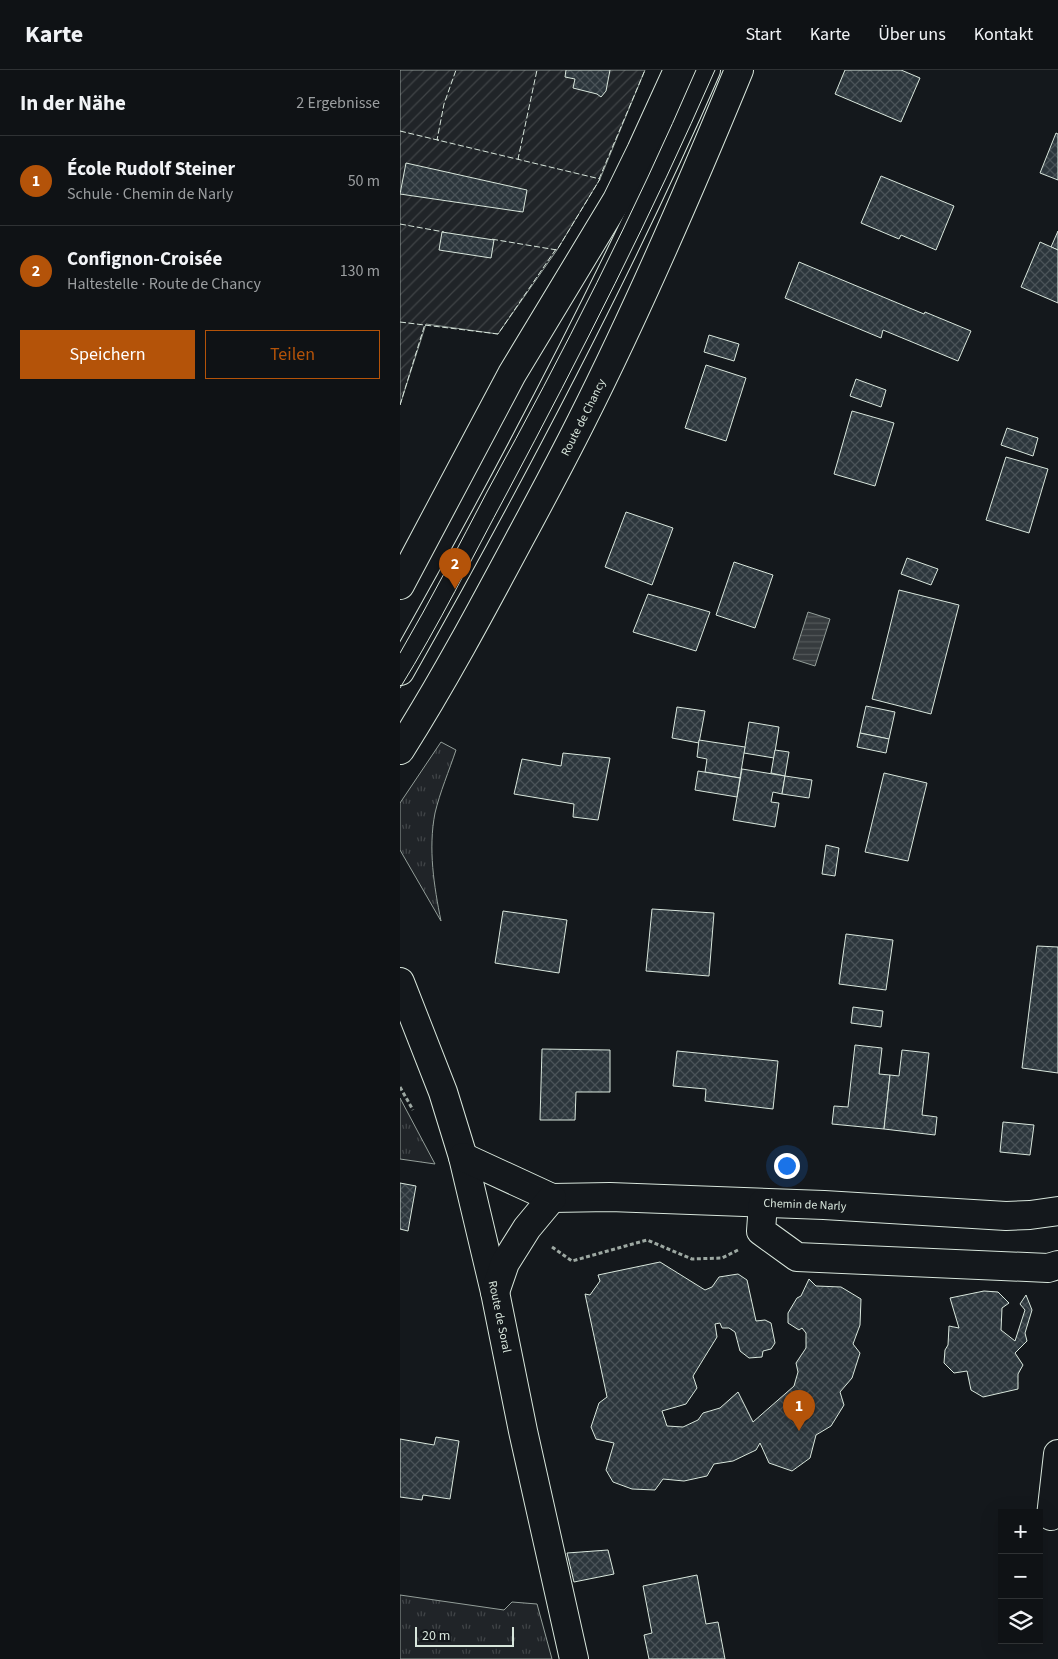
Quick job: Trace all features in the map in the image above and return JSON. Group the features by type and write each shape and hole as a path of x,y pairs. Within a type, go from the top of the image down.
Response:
{"street":[{"path":"400,584 512,374 617,200 678,70"},
{"path":"400,671 576,344 665,162 706,70"},
{"name":"Route de Chancy","path":"400,750 476,621 585,414 635,310 698,170 740,70"},
{"name":"Route de Soral","path":"400,982 443,1092 463,1157 495,1292 523,1431 574,1659"},
{"name":"Chemin de Narly","path":"463,1157 552,1198 610,1197 824,1205 1006,1216 1058,1211"},
{"path":"495,1292 505,1262 527,1228 552,1198"},
{"path":"764,1203 762,1231 797,1257 1048,1268 1058,1265"},
{"path":"1051,1516 1058,1454"}],"path":[{"path":"400,1087 413,1110"},
{"path":"550,1245 572,1261 647,1240 692,1259 722,1258 737,1251 762,1231"}],"green space":[{"path":"400,70 645,70 600,179 557,250 498,334 426,324 400,405"},
{"path":"441,742 456,750 439,797 433,827 433,867 441,921 400,850 400,803"},
{"path":"400,1098 435,1164 400,1159"},
{"path":"400,1595 504,1610 512,1602 537,1604 552,1659 400,1659"}],"shaded area":[{"path":"808,612 830,619 815,666 793,659"}],"building":[{"path":"566,70 610,70 606,91 601,97 597,94 573,88 575,79 565,77"},
{"path":"845,70 901,70 920,78 901,122 835,94"},
{"path":"1056,133 1058,134 1058,180 1040,173"},
{"path":"406,163 527,190 523,212 400,194"},
{"path":"881,176 954,206 936,250 901,235 899,239 861,223"},
{"path":"1058,231 1058,250 1051,247"},
{"path":"442,232 494,240 491,258 439,250"},
{"path":"1040,242 1058,250 1058,303 1021,287"},
{"path":"799,262 924,314 925,312 971,331 958,361 883,330 881,338 785,298"},
{"path":"709,335 739,344 734,361 704,352"},
{"path":"706,365 746,378 726,441 685,428"},
{"path":"856,379 886,390 881,407 850,396"},
{"path":"852,411 894,423 875,486 834,474"},
{"path":"1007,428 1038,438 1033,456 1001,445"},
{"path":"1006,457 1048,469 1029,533 986,520"},
{"path":"626,512 673,528 652,585 605,567"},
{"path":"907,558 938,569 931,585 901,574"},
{"path":"734,562 773,575 755,628 716,615"},
{"path":"899,590 959,605 931,714 872,699"},
{"path":"648,594 710,612 696,651 633,632"},
{"path":"866,706 895,712 889,739 860,733"},
{"path":"677,707 705,711 699,743 672,738"},
{"path":"749,722 779,727 774,758 744,753"},
{"path":"860,733 889,739 886,753 857,747"},
{"path":"699,740 745,747 740,778 705,772 707,759 697,757"},
{"path":"775,750 789,752 785,776 771,773"},
{"path":"563,753 610,758 598,820 573,817 574,804 514,794 522,759 561,766"},
{"path":"742,769 785,776 782,794 773,792 771,802 779,803 775,827 733,820"},
{"path":"698,771 740,778 737,797 695,790"},
{"path":"884,773 927,783 908,861 865,852"},
{"path":"785,776 812,780 809,798 782,794"},
{"path":"826,845 839,848 835,876 822,874"},
{"path":"652,909 714,913 709,976 646,971"},
{"path":"503,911 567,920 559,973 495,963"},
{"path":"846,934 893,940 886,990 839,984"},
{"path":"1037,946 1058,947 1058,1073 1022,1068"},
{"path":"853,1007 883,1011 881,1027 851,1023"},
{"path":"855,1045 882,1048 879,1074 890,1075 884,1129 832,1124 834,1106 848,1107"},
{"path":"542,1049 610,1050 610,1092 576,1092 575,1120 540,1120"},
{"path":"902,1050 929,1053 922,1115 937,1117 935,1135 884,1129 890,1075 899,1076"},
{"path":"677,1051 778,1061 773,1109 705,1101 706,1089 673,1086"},
{"path":"1003,1122 1034,1125 1030,1155 1000,1152"},
{"path":"400,1183 416,1186 408,1231 400,1229"},
{"path":"660,1262 705,1290 712,1287 719,1277 738,1274 747,1280 756,1321 765,1320 771,1323 775,1343 771,1349 763,1351 762,1357 749,1358 740,1351 735,1332 729,1328 722,1328 720,1323 715,1324 717,1337 693,1376 697,1388 686,1404 662,1411 667,1426 683,1427 698,1420 703,1413 720,1408 738,1392 753,1422 794,1386 798,1372 796,1363 806,1348 806,1333 802,1328 799,1330 788,1323 788,1313 797,1298 801,1296 809,1279 816,1286 841,1287 861,1299 860,1325 853,1344 860,1353 852,1378 840,1392 844,1405 831,1426 816,1435 810,1458 792,1471 769,1463 760,1443 756,1450 733,1461 714,1464 707,1476 684,1481 663,1479 655,1490 632,1489 613,1482 606,1470 614,1443 596,1439 591,1427 599,1403 607,1397 585,1294 590,1295 600,1281 598,1275"},
{"path":"984,1291 998,1292 1009,1303 1002,1308 1001,1330 1015,1341 1025,1310 1020,1304 1026,1295 1032,1310 1025,1333 1027,1341 1015,1353 1023,1365 1018,1374 1018,1389 983,1397 971,1390 967,1371 954,1373 944,1363 945,1350 948,1345 949,1326 959,1328 950,1298"},
{"path":"436,1437 459,1441 450,1499 423,1495 422,1500 400,1497 400,1439 434,1445"},
{"path":"608,1550 614,1574 574,1582 567,1553"},
{"path":"697,1575 706,1624 718,1622 725,1659 649,1659 644,1635 652,1633 643,1586"}],"tram line":[{"path":"400,653 570,335 623,230 696,70"},
{"path":"400,688 455,591 589,336 641,230 715,70"}],"fence":[{"path":"439,140 437,140 444,104 456,70"},
{"path":"519,159 537,70"},
{"path":"599,179 645,70"},
{"path":"400,131 600,179 557,250 491,239"},
{"path":"400,224 444,232"},
{"path":"400,322 498,334 556,249"},
{"path":"400,405 425,324"}],"place":[{"name":"Confignon-Croisée","path":"455,589"},
{"name":"École Rudolf Steiner","path":"799,1431"}]}
